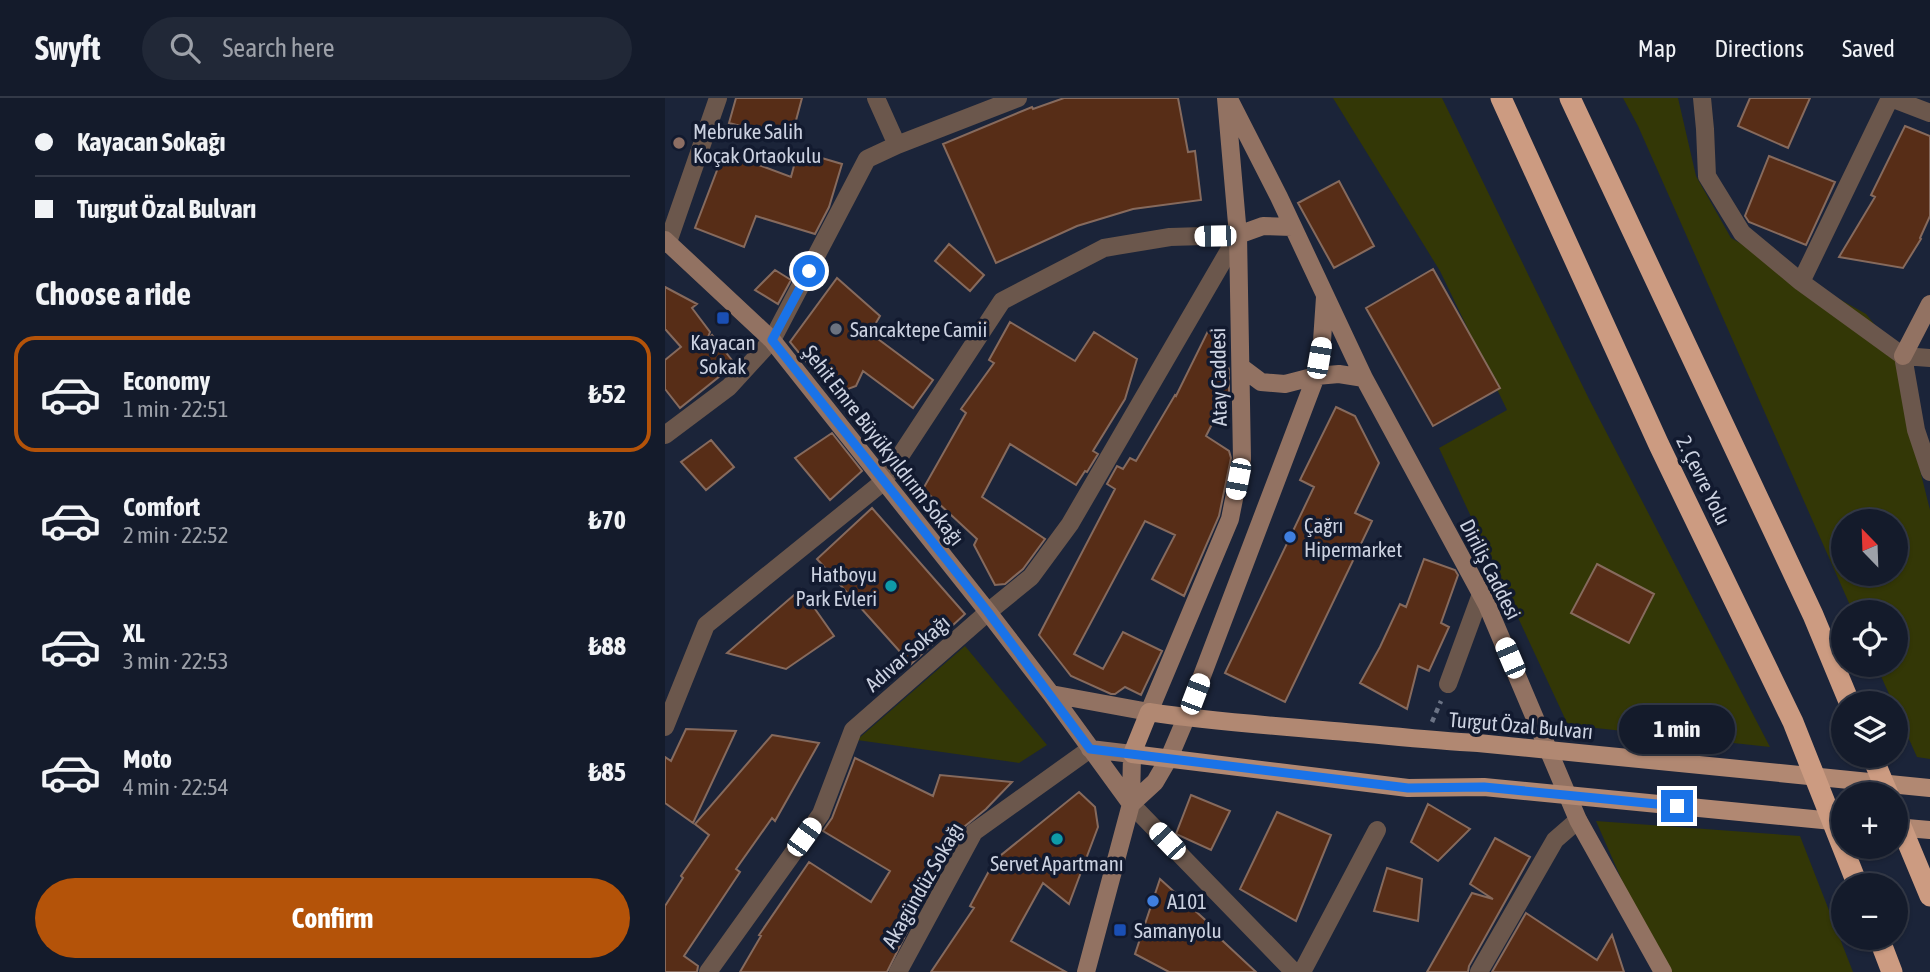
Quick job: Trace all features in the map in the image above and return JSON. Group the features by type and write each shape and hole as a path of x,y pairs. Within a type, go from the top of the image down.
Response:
{"highway":[{"name":"2. Çevre Yolu","path":"1501,98 1654,432 1793,722 1853,873"},
{"name":"2. Çevre Yolu","path":"1570,98 1813,615 1845,691"},
{"path":"1908,843 1930,896"},
{"path":"1884,950 1892,972"}],"main road":[{"path":"1131,804 1155,782 1169,758 1186,718 1316,376 1322,341 1325,297 1279,197 1227,98"},
{"name":"Atay Caddesi","path":"1086,972 1131,804 1132,754 1230,519 1242,459 1238,235 1227,98"},
{"path":"1238,235 1263,226 1292,227"},
{"name":"Şehit Emre Büyükyıldırım Sokağı","path":"666,242 772,340 988,612 1131,804"},
{"name":"Diriliş Caddesi","path":"1325,297 1364,378 1481,594 1578,820 1663,972"},
{"path":"1903,356 1930,304"},
{"path":"1241,366 1261,382 1285,384 1316,376 1339,374 1364,378"},
{"path":"1051,694 1149,712"},
{"name":"Turgut Özal Bulvarı","path":"1149,712 1186,718 1478,743 1930,788"},
{"path":"1090,749 1408,788 1484,787 1831,821"},
{"path":"1908,828 1930,830"}],"street":[{"path":"666,242 718,98"},
{"path":"876,98 897,145"},
{"path":"665,435 729,387 772,340 867,159 1018,98"},
{"path":"1702,98 1707,176 1742,233 1801,282 1903,356 1930,358"},
{"path":"1801,282 1891,98 1930,113"},
{"path":"665,727 706,625 883,482 1002,301 1104,248 1170,237 1238,235"},
{"name":"Adıvar Sokağı","path":"708,972 821,814 853,730 1031,577 1070,524 1238,235"},
{"path":"1903,356 1916,430 1930,471"},
{"path":"1448,684 1481,594"},
{"name":"Akagündüz Sokağı","path":"898,972 974,832 1090,749"},
{"path":"1131,804 1294,972"},
{"path":"1479,972 1555,840 1578,820"},
{"path":"1302,972 1377,830"}],"path":[{"path":"1425,740 1448,684"}],"green space":[{"path":"1333,98 1442,98 1589,399 1770,747 1568,725 1439,448 1507,410 1440,271"},
{"path":"1623,98 1678,98 1696,176 1731,238 1866,314 1896,351 1930,510 1930,759 1917,757 1908,737 1908,691 1888,691 1881,677 1908,677 1908,600 1848,600 1841,586 1908,586 1908,509 1831,509 1831,562 1638,126"},
{"path":"965,646 1047,745 1019,763 857,740"},
{"path":"1596,821 1800,836 1831,916 1831,950 1844,950 1853,972 1662,972"}],"building":[{"path":"736,98 802,98 791,139 729,123"},
{"path":"1064,98 1178,98 1188,152 1195,151 1201,200 1133,209 1077,226 996,263 943,144 1032,107 1033,109"},
{"path":"1750,98 1810,98 1788,148 1738,126"},
{"path":"1905,126 1930,136 1930,216 1921,239 1903,268 1839,257 1875,197 1871,195"},
{"path":"798,151 842,164 829,207 815,234 756,216 744,247 695,228 724,152 791,177"},
{"path":"1769,156 1835,182 1806,245 1749,222 1745,216"},
{"path":"1339,181 1374,246 1334,268 1298,203"},
{"path":"949,244 984,275 970,291 935,261"},
{"path":"1433,269 1500,388 1433,426 1366,308"},
{"path":"775,270 791,280 778,304 755,290"},
{"name":"Sancaktepe Camii","path":"837,278 880,316 870,333 933,380 913,408 863,371 856,386 840,392 827,387 790,342"},
{"path":"665,287 697,304 692,308 710,332 707,340 712,335 735,364 680,408 665,389 665,360 681,347 665,329"},
{"path":"1010,322 1075,361 1094,332 1137,359 1125,399 1093,451 1098,454 1076,485 1010,444 982,497 1045,539 1023,569 1005,584 995,585 974,545 977,539 923,489 966,413 961,409 994,363 989,360"},
{"path":"1208,331 1220,337 1229,370 1229,391 1206,436 1229,451 1231,458 1219,516 1184,596 1152,579 1175,535 1145,521 1074,654 1103,669 1123,632 1162,651 1141,695 1125,687 1111,694 1071,676 1039,635 1115,489 1107,484 1117,466 1123,469 1130,458 1136,461 1176,396"},
{"path":"1336,407 1355,416 1379,463 1355,513 1372,521 1285,702 1225,673 1314,487 1300,480"},
{"path":"832,433 862,471 830,500 795,458"},
{"path":"711,440 734,467 706,490 681,462"},
{"name":"Hatboyu Park Evleri","path":"872,508 965,614 911,664 817,559"},
{"path":"1424,559 1455,570 1458,575 1441,623 1449,627 1429,671 1418,666 1407,709 1360,683 1400,604 1406,607"},
{"path":"1597,564 1654,594 1629,643 1571,613"},
{"path":"801,589 834,636 786,669 727,653"},
{"path":"686,729 736,731 693,823 665,803 665,757 671,761"},
{"path":"772,735 819,743 775,821 772,818 736,869 740,872 684,956 698,966 697,972 665,972 665,906 683,878 681,876 709,835 695,824"},
{"path":"855,758 933,796 940,775 1012,782 964,827 906,929 908,930 887,972 740,972 761,936 759,935 809,862 871,902 890,871 823,831 832,818"},
{"path":"1079,792 1095,807 1098,827 1069,904 1043,883 1011,941 1066,972 931,972 974,908 970,906 995,860"},
{"path":"1191,795 1230,811 1211,850 1176,834"},
{"path":"1428,804 1470,829 1438,861 1411,842"},
{"path":"1277,812 1331,835 1296,921 1240,889"},
{"path":"1495,838 1530,857 1468,972 1427,972 1472,893 1493,899 1470,884"},
{"path":"1387,868 1422,879 1418,921 1374,911"},
{"path":"1160,879 1213,927 1211,930 1256,972 1169,972 1135,954"},
{"path":"1526,913 1597,960 1612,935 1624,972 1492,972"}],"place":[{"name":"Mebruke Salih Koçak Ortaokulu","path":"679,143"},
{"name":"Kayacan Sokak","path":"723,318"},
{"name":"Sancaktepe Camii","path":"836,329"},
{"name":"Çağrı Hipermarket","path":"1290,537"},
{"name":"Hatboyu Park Evleri","path":"891,586"},
{"name":"Servet Apartmanı","path":"1057,839"},
{"name":"A101","path":"1153,901"},
{"name":"Samanyolu","path":"1120,930"}],"route":[{"path":"809,271 772,340 988,612 1090,749 1408,788 1484,787 1677,806"}]}
